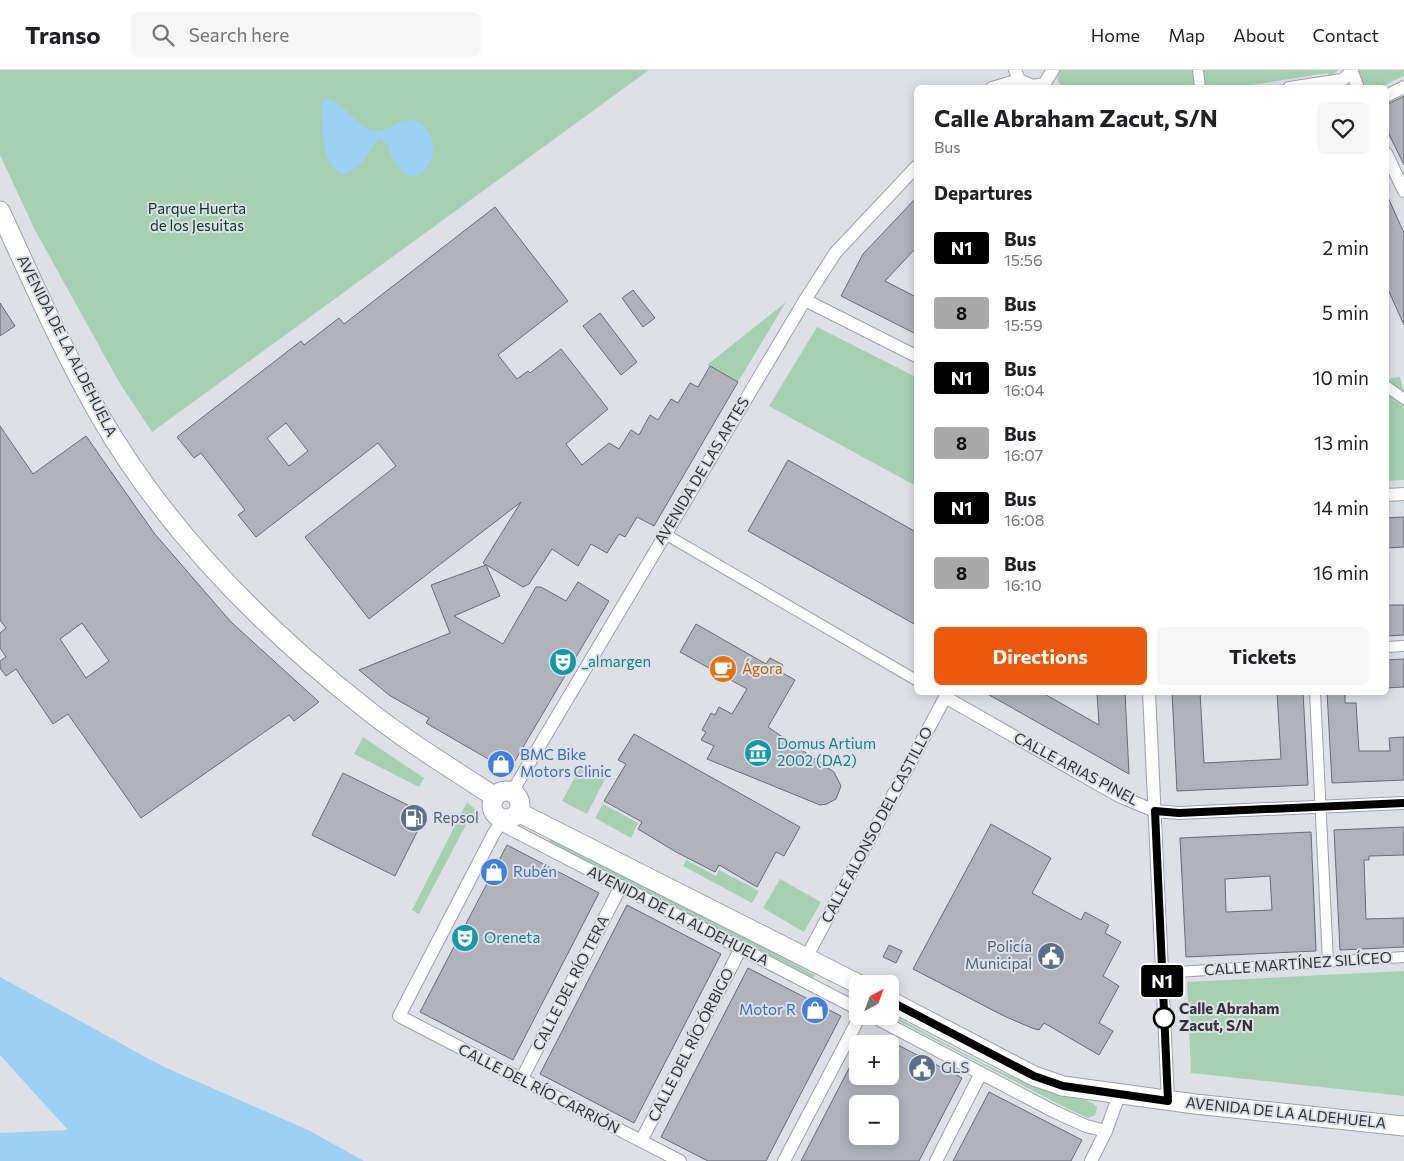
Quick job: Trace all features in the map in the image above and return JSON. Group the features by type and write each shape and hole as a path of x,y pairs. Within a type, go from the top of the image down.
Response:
{"main road":[{"name":"AVENIDA DE LA ALDEHUELA","path":"0,211 52,323 99,415 130,464 174,523 232,589 307,660 366,710 504,795"},
{"path":"504,795 519,799 507,818 496,814 493,809 504,795"},
{"name":"AVENIDA DE LA ALDEHUELA","path":"507,818 849,980"},
{"name":"AVENIDA DE LA ALDEHUELA","path":"899,1006 1034,1076 1063,1086 1168,1101 1404,1126"}],"street":[{"path":"1198,70 1200,85"},
{"path":"1309,85 1342,80 1351,71 1357,85"},
{"path":"998,85 1017,75 1030,85"},
{"path":"1040,85 1052,78"},
{"path":"1389,94 1404,87"},
{"path":"1389,158 1401,176 1404,191"},
{"name":"AVENIDA DE LAS ARTES","path":"504,795 836,252 914,170"},
{"path":"805,300 914,355"},
{"path":"1389,388 1404,399"},
{"path":"1389,495 1404,494"},
{"path":"665,534 914,679"},
{"path":"1389,647 1404,646"},
{"name":"CALLE ALONSO DEL CASTILLO","path":"806,958 942,695"},
{"name":"CALLE ARIAS PINEL","path":"945,695 1119,796 1155,811 1179,813 1404,803"},
{"path":"1149,695 1168,1101"},
{"path":"1315,695 1328,962"},
{"name":"AVENIDA DE LA ALDEHUELA","path":"507,818 621,886 849,1004"},
{"name":"CALLE DEL RÍO CARRIÓN","path":"507,818 399,1016 680,1161"},
{"name":"CALLE DEL RÍO TERA","path":"521,1080 621,886"},
{"name":"CALLE DEL RÍO ÓRBIGO","path":"641,1141 741,948"},
{"name":"CALLE MARTÍNEZ SILÍCEO","path":"1162,973 1404,957"},
{"path":"784,1161 855,1025"},
{"path":"889,1025 1086,1126 1106,1131"},
{"path":"936,1161 981,1073"},
{"path":"1091,1161 1106,1131 1120,1095"}],"green space":[{"name":"Parque Huerta de los Jesuitas","path":"0,70 649,70 152,432 119,382 35,230 0,155"},
{"path":"1057,70 1338,70 1330,78 1328,73 1251,85 1061,85 1058,81"},
{"path":"1356,70 1404,70 1404,76 1385,85 1364,85"},
{"path":"786,302 738,382 707,365"},
{"path":"817,327 914,376 914,485 769,406"},
{"path":"1400,377 1404,393 1404,480 1389,481 1389,379"},
{"path":"363,737 424,778 419,787 354,754"},
{"path":"581,766 605,779 587,814 562,801"},
{"path":"467,802 477,811 479,818 476,825 468,821 419,914 412,910"},
{"path":"603,804 638,823 631,838 595,818"},
{"path":"549,837 554,837 815,975 813,978 550,842"},
{"path":"686,860 716,876 719,870 759,891 752,903 683,866"},
{"path":"780,879 821,902 804,932 763,908"},
{"path":"1404,971 1404,1096 1191,1073 1187,982"},
{"path":"899,1019 972,1058 1015,1078 1058,1095 1091,1102 1097,1108 1095,1115 1088,1118 899,1021"}],"water":[{"path":"325,98 339,105 361,124 373,130 383,130 408,120 419,122 427,129 432,140 433,152 430,163 418,176 405,175 391,156 388,144 380,139 362,163 351,171 342,174 329,162 326,153 321,105"},
{"path":"0,977 162,1066 308,1130 364,1161 0,1161 0,1133 68,1130 0,1055"}],"building":[{"path":"1404,96 1404,165 1389,134 1389,104"},
{"path":"914,200 914,250 885,281 914,296 914,333 841,296 863,254"},
{"path":"1389,200 1404,233 1404,325 1389,292"},
{"path":"495,207 568,301 498,355 517,379 528,371 530,373 561,349 608,409 566,444 582,465 609,443 619,449 631,430 639,435 650,415 658,420 671,399 678,403 690,383 698,387 710,366 738,382 654,526 637,517 625,537 619,534 607,553 591,544 578,566 552,549 529,584 523,587 483,563 521,502 369,619 305,537 396,466 378,443 256,537 238,515 245,510 201,453 194,458 177,437 301,341 304,345 339,318 344,324","holes":["286,423 308,451 289,466 267,438"]},
{"path":"633,290 655,318 643,327 622,298"},
{"path":"0,303 15,326 0,336"},
{"path":"600,313 637,362 621,375 583,326"},
{"path":"0,426 33,474 86,436 154,533 231,622 319,702 294,721 289,715 141,818 68,714 53,724 16,669 6,676 0,668 0,661 6,657 0,648 0,633 6,628 0,620","holes":["82,623 109,661 86,678 60,639"]},
{"path":"788,460 914,531 914,624 748,531"},
{"path":"1404,517 1404,547 1389,548 1389,518"},
{"path":"486,565 500,596 454,616 503,644 536,587 541,587 566,601 578,582 609,601 509,771 426,723 429,718 389,695 359,670 450,633 431,585"},
{"path":"1389,605 1404,605 1404,635 1389,636"},
{"path":"696,624 766,664 770,658 783,665 779,671 795,680 768,727 834,772 841,786 836,799 827,804 820,805 707,759 714,746 701,740 706,732 702,730 711,713 715,715 719,707 732,714 747,689 680,652"},
{"path":"1404,659 1404,687 1389,688 1389,660"},
{"path":"989,695 1046,695 1099,725 1097,695 1125,695 1129,774"},
{"path":"1172,695 1200,695 1204,763 1281,759 1277,695 1303,695 1308,785 1177,791"},
{"path":"1327,695 1345,695 1345,703 1356,703 1359,751 1390,751 1389,738 1404,737 1404,780 1332,783"},
{"path":"634,734 800,827 784,856 776,852 757,887 719,865 715,872 676,852 638,829 642,822 604,801 626,764 618,760"},
{"path":"343,773 426,814 395,876 312,835"},
{"path":"991,824 1051,858 1032,893 1081,920 1085,912 1109,925 1105,933 1121,942 1103,976 1119,986 1099,1023 1113,1031 1099,1055 1044,1023 1039,1030 1032,1028 1004,1016 913,969"},
{"path":"1404,827 1404,855 1369,856 1369,860 1364,860 1366,919 1404,918 1404,947 1340,950 1334,830"},
{"path":"1311,832 1316,951 1186,957 1180,838","holes":["1270,876 1272,910 1226,912 1225,879"]},
{"path":"507,845 599,893 513,1060 420,1012"},
{"path":"627,905 721,954 634,1123 540,1074"},
{"path":"889,945 902,951 896,963 883,957"},
{"path":"748,968 841,1016 766,1161 708,1161 661,1137"},
{"path":"899,1046 962,1078 919,1161 801,1161 849,1068 849,1085 899,1085"},
{"path":"989,1092 1082,1140 1071,1161 953,1161"}],"bus line":[{"name":"N1","path":"899,1006 1034,1076 1063,1086 1168,1101 1155,811 1179,813 1404,803"}],"place":[{"name":"_almargen","path":"563,662"},
{"name":"Ágora","path":"723,669"},
{"name":"Domus Artium 2002 (DA2)","path":"758,753"},
{"name":"BMC Bike Motors Clinic","path":"501,764"},
{"name":"Repsol","path":"414,818"},
{"name":"Rubén","path":"494,872"},
{"name":"Oreneta","path":"465,938"},
{"name":"Policía Municipal","path":"1051,956"},
{"name":"Motor R","path":"815,1010"},
{"name":"Calle Abraham Zacut, S/N","path":"1164,1018"},
{"name":"GLS","path":"922,1068"}]}
